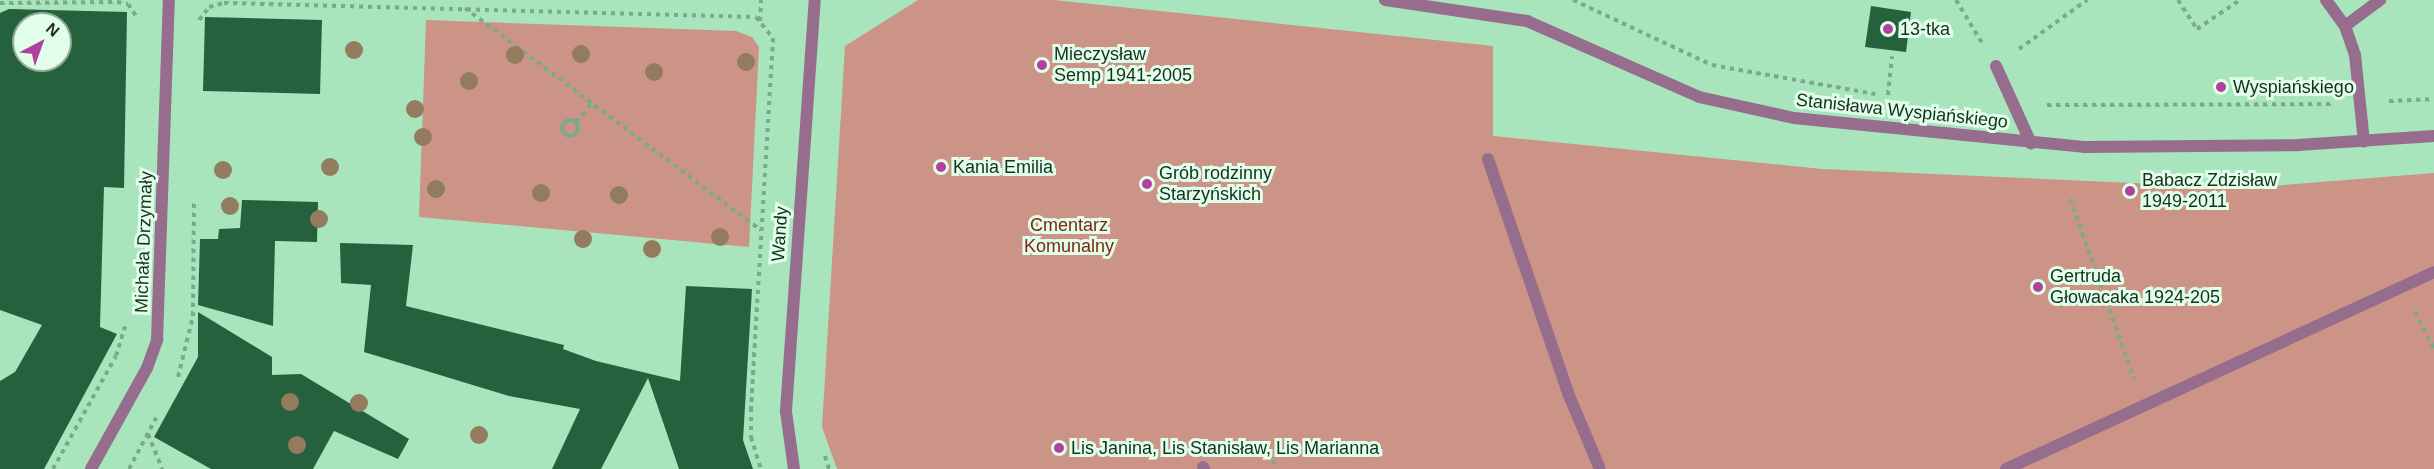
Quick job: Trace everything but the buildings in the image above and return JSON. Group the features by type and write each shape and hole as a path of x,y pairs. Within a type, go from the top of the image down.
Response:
{"street":[{"name":"Michała Drzymały","path":"91,469 147,368 157,340 169,0"},
{"name":"Wandy","path":"794,469 786,411 815,0"},
{"name":"Stanisława Wyspiańskiego","path":"1385,0 1484,12 1554,29 1666,83 1734,107 2031,142 2177,148 2364,142 2434,136"},
{"path":"2326,0 2346,26 2361,102 2364,142"},
{"path":"2346,26 2380,0"},
{"path":"1996,66 2018,105 2031,142"},
{"path":"1488,159 1568,393 1600,469"},
{"path":"2006,469 2434,272"}],"path":[{"path":"760,21 761,0"},
{"path":"1573,0 1712,65 1900,97"},
{"path":"1956,0 1996,66 2087,0"},
{"path":"2178,0 2198,29 2240,0"},
{"path":"0,3 128,4 136,25"},
{"path":"196,27 209,7 224,3 738,13 760,21 773,38 751,437 761,469"},
{"path":"465,8 762,231"},
{"path":"773,38 781,38"},
{"path":"1888,95 1892,56"},
{"path":"2018,105 2361,102 2434,99"},
{"path":"576,122 578,132 566,136 563,124 576,122 592,103"},
{"path":"173,387 193,316 195,189"},
{"path":"2070,199 2131,373"},
{"path":"53,469 116,356 126,318"},
{"path":"2428,337 2434,349"},
{"path":"129,469 158,415"},
{"path":"148,434 162,469"},
{"path":"1273,460 1276,469"}],"green space":[{"name":"Cmentarz Komunalny","path":"918,0 1054,0 1493,46 1493,136 1822,169 2246,188 2434,173 2434,469 837,469 822,427 845,46"},
{"path":"426,20 736,31 752,37 759,47 749,247 419,217"}],"place":[{"name":"13-tka","path":"1888,29"},
{"name":"Mieczysław Semp 1941-2005","path":"1042,65"},
{"name":"Wyspiańskiego","path":"2221,87"},
{"name":"Kania Emilia","path":"941,167"},
{"name":"Grób rodzinny Starzyńskich","path":"1147,184"},
{"name":"Babacz Zdzisław 1949-2011","path":"2130,191"},
{"name":"Gertruda Głowacaka 1924-205","path":"2038,287"},
{"name":"Lis Janina, Lis Stanisław, Lis Marianna","path":"1059,448"}]}
